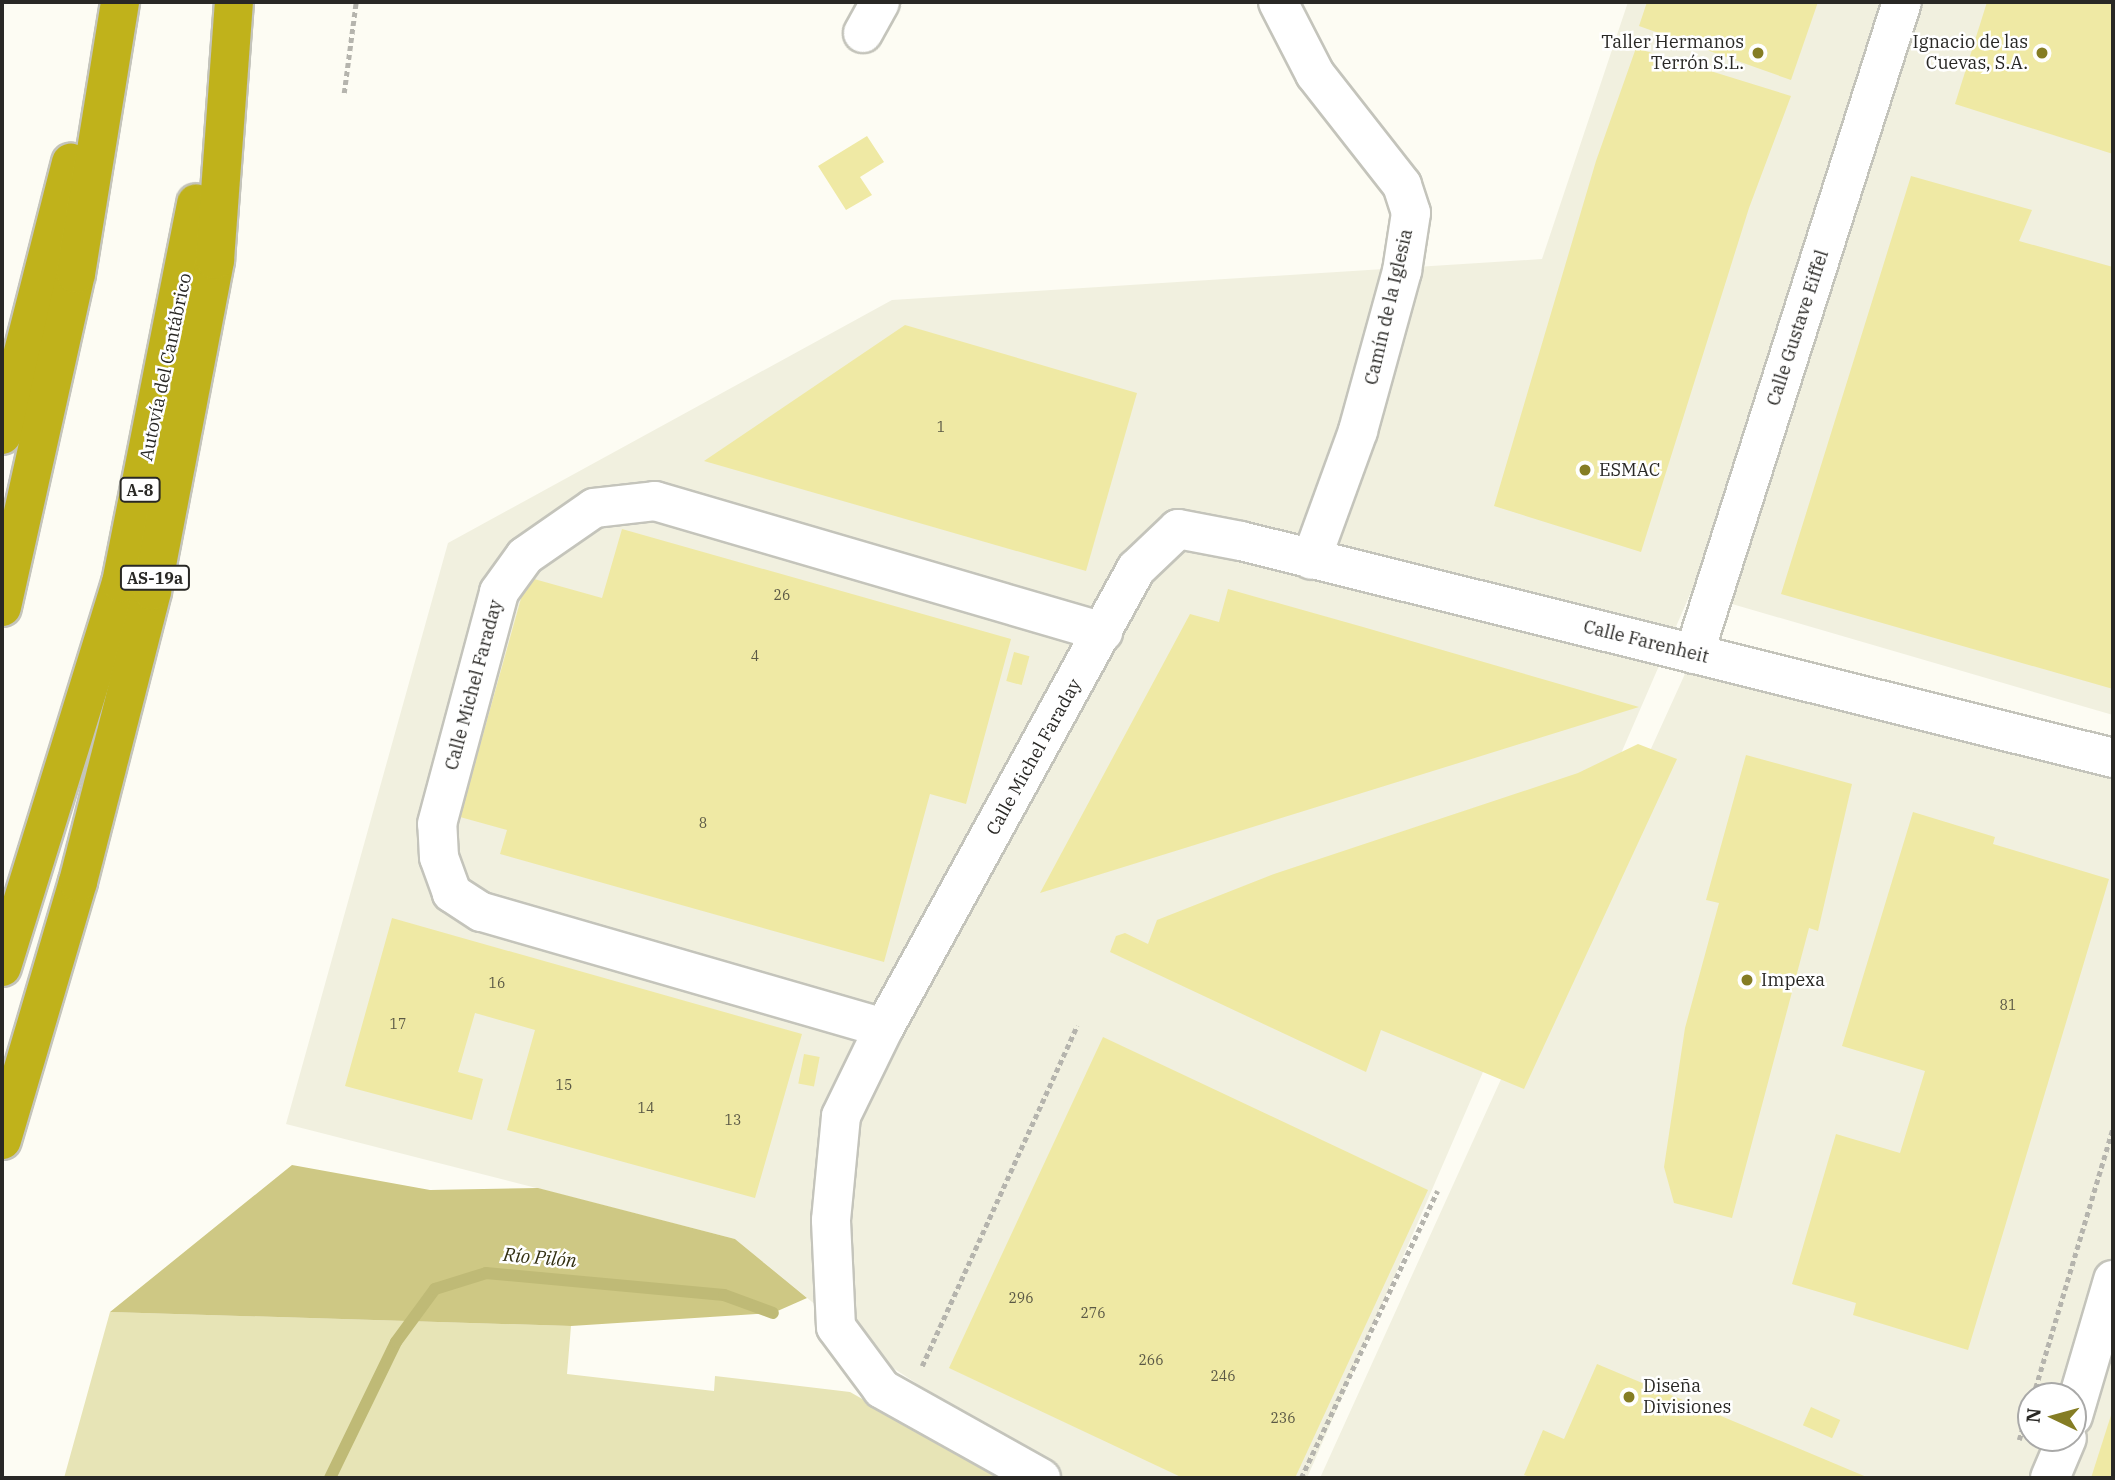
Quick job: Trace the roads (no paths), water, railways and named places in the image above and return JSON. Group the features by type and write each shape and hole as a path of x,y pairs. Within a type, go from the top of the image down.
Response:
{"highway":[{"path":"2,435 112,2"},
{"path":"2,607 76,274 120,2"},
{"name":"Autovía del Cantábrico","path":"2,967 33,878 121,583 188,256 227,2"},
{"name":"AS-19a","path":"2,1140 78,882 152,591 215,260 234,2"}],"street":[{"name":"Camín de la Iglesia","path":"1278,2 1315,74 1402,185 1411,213 1402,271 1359,431 1311,560"},
{"name":"Calle Gustave Eiffel","path":"1694,654 1902,2"},
{"name":"Calle Michel Faraday","path":"884,1028 481,912 452,893 439,857 437,824 499,592 525,556 594,508 655,501 1103,632"},
{"name":"Calle Farenheit","path":"1178,529 2113,758"},
{"name":"Calle Michel Faraday","path":"1041,1478 882,1389 836,1327 831,1220 841,1116 884,1028 1136,569 1178,529"},
{"path":"2083,1382 2113,1280"},
{"path":"2050,1478 2061,1452"}],"waterway":[{"name":"Río Pilón","path":"330,1478 396,1342 435,1289 486,1273 724,1295 773,1313"}],"place":[{"name":"Taller Hermanos Terrón S.L.","path":"1758,53"},
{"name":"Ignacio de las Cuevas, S.A.","path":"2042,53"},
{"name":"ESMAC","path":"1585,470"},
{"name":"Impexa","path":"1747,980"},
{"name":"Diseña Divisiones","path":"1629,1397"}]}
